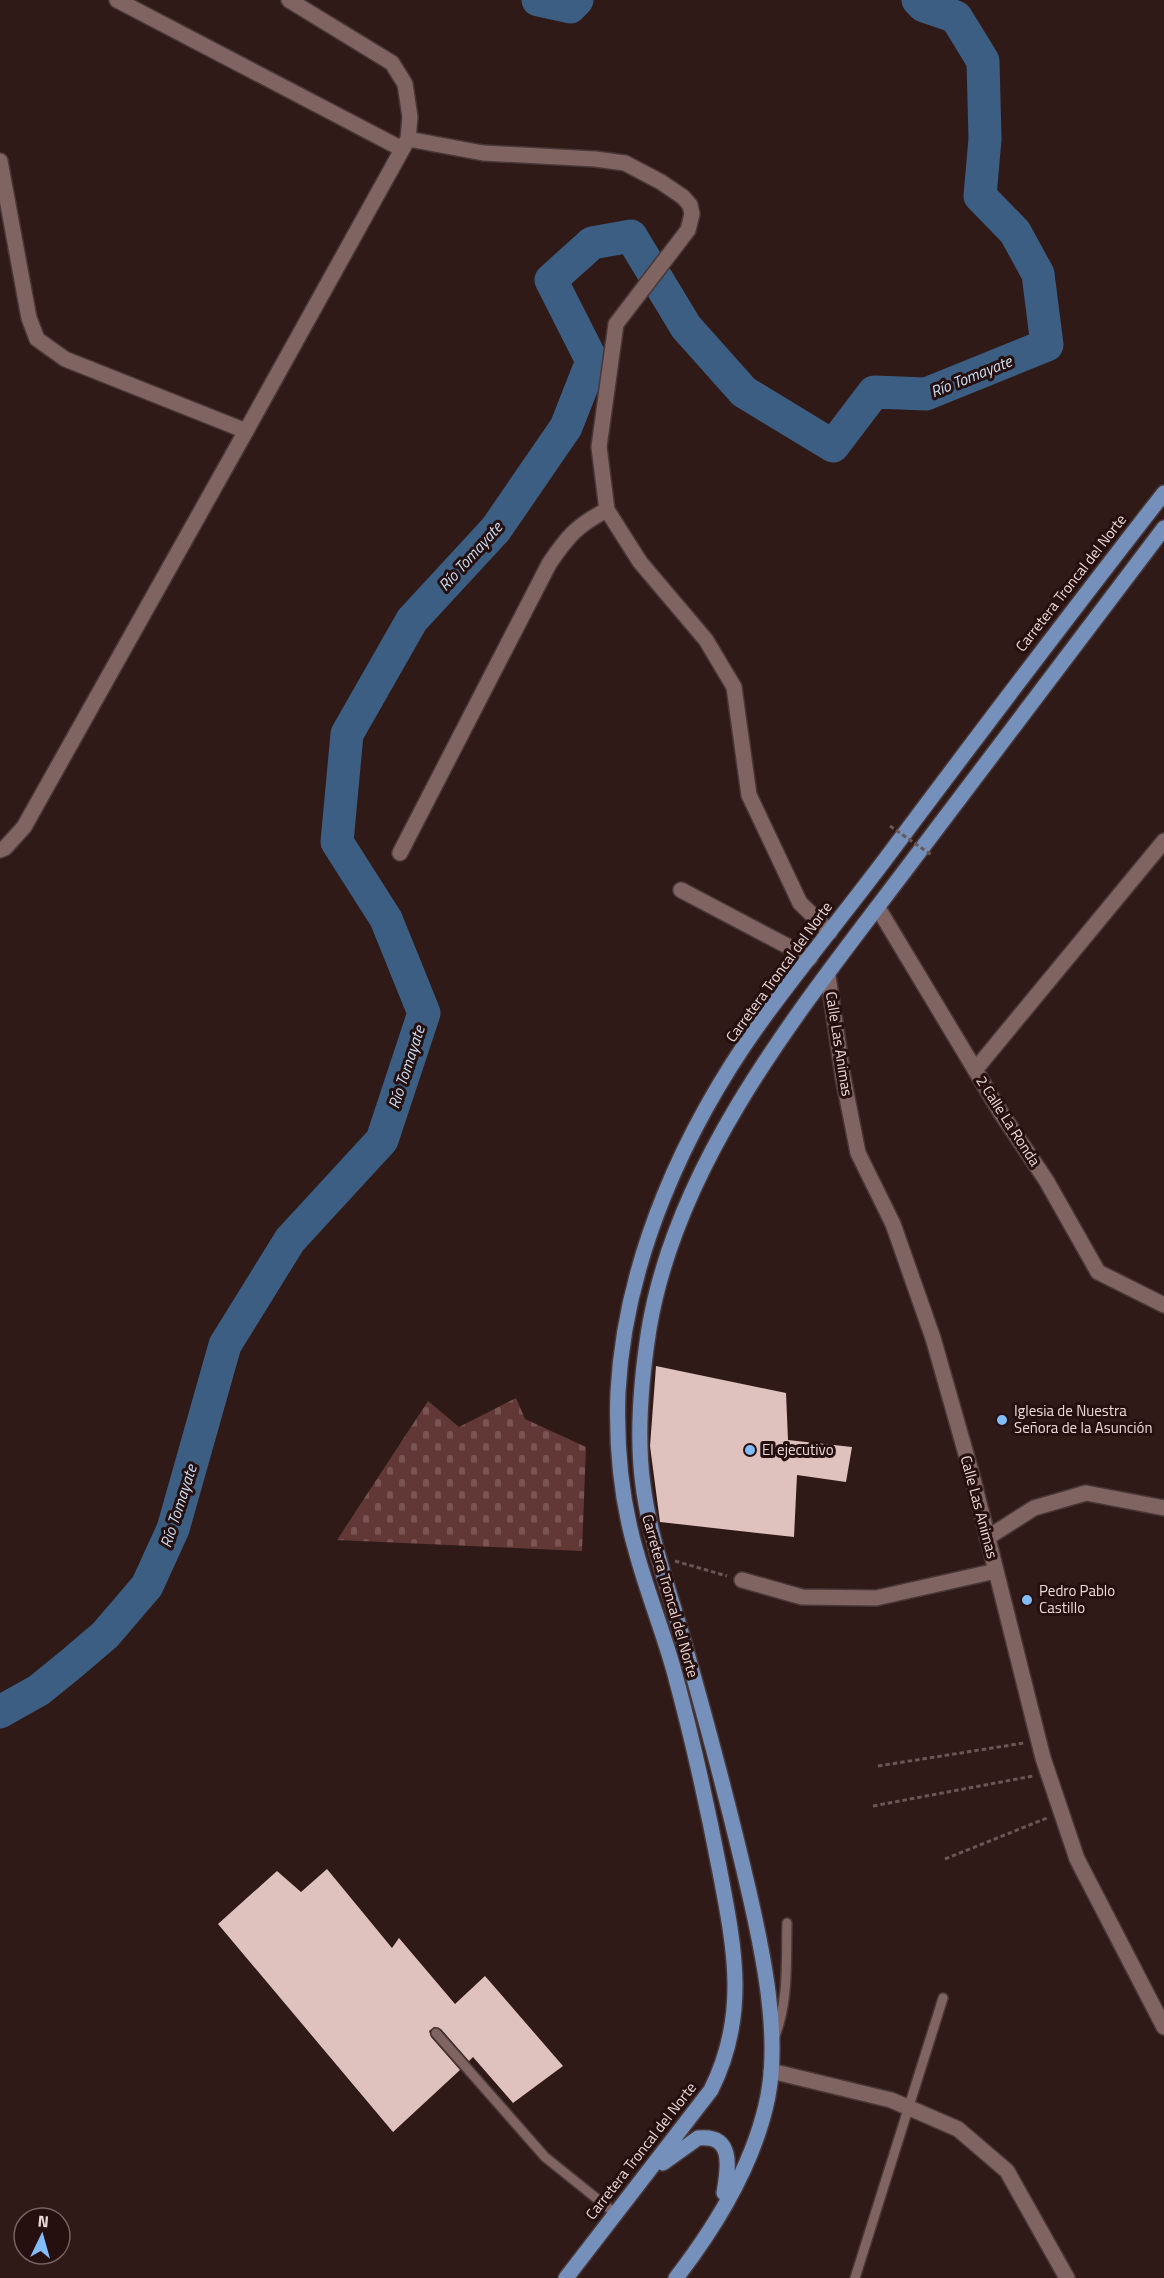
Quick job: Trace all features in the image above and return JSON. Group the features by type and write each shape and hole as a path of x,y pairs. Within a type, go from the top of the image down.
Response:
{"main road":[{"name":"Carretera Troncal del Norte","path":"567,2277 698,2111 720,2072 735,2015 736,1975 729,1919 707,1803 674,1670 636,1553 621,1485 617,1414 622,1355 651,1230 678,1164 703,1114 760,1023 1164,493"},
{"name":"Carretera Troncal del Norte","path":"676,2278 720,2217 757,2135 769,2092 771,2046 763,1969 745,1875 700,1697 659,1556 643,1486 639,1437 650,1327 659,1284 690,1200 721,1132 743,1094 878,908 1164,528"},
{"path":"648,2174 698,2138 706,2137 718,2142 727,2153 729,2170 720,2217"}],"street":[{"path":"117,0 405,144 483,153 596,159 624,164 661,182 690,205 691,222 683,238 616,324 599,447 607,510 640,562 706,640 734,687 749,795 800,903 830,932"},
{"path":"0,850 5,848 24,827 405,144 410,117 405,84 392,63 289,0"},
{"path":"0,160 29,318 37,339 65,359 246,431"},
{"path":"400,852 549,564 566,538 582,522 607,510"},
{"path":"975,1071 1164,841"},
{"path":"681,890 810,958"},
{"name":"2 Calle La Ronda","path":"878,908 975,1071 1046,1180 1098,1272 1164,1305"},
{"name":"Calle Las Animas","path":"828,976 858,1153 892,1224 933,1338 1048,1773 1077,1859 1164,2027"},
{"path":"987,1538 1034,1508 1086,1493 1164,1508"},
{"path":"742,1580 802,1597 876,1598 996,1571"},
{"path":"771,2071 891,2100 957,2130 1007,2171 1067,2278"}],"lane":[{"path":"771,2046 781,2016 787,1923"},
{"path":"855,2278 943,1998"},
{"path":"436,2033 545,2157 616,2214"}],"path":[{"path":"890,826 933,856"},
{"path":"659,1556 742,1580"},
{"path":"878,1766 1038,1740"},
{"path":"873,1806 1048,1773"},
{"path":"945,1859 1061,1812"}],"green space":[{"path":"516,1398 525,1419 586,1447 582,1551 337,1540 428,1401 459,1427"}],"building":[{"name":"El ejecutivo","path":"656,1366 786,1393 788,1440 852,1447 846,1482 797,1475 794,1537 660,1522 650,1446"},
{"path":"327,1869 392,1948 399,1938 455,2004 485,1976 563,2066 513,2103 473,2057 469,2061 441,2029 434,2027 429,2031 431,2037 460,2070 393,2132 218,1924 277,1871 301,1892"}],"waterway":[{"name":"Río Tomayate","path":"538,0 570,7 577,0"},
{"name":"Río Tomayate","path":"0,1712 39,1690 105,1635 147,1586 173,1529 225,1345 290,1240 382,1140 424,1013 386,919 337,842 347,734 412,620 496,529 566,427 592,361 551,280 592,243 631,236 686,327 744,392 833,446 874,392 926,394 1047,345 1038,274 1015,232 980,196 985,139 983,61 956,17 924,6 918,0"}],"place":[{"name":"Iglesia de Nuestra Señora de la Asunción","path":"1002,1420"},
{"name":"El ejecutivo","path":"750,1450"},
{"name":"Pedro Pablo Castillo","path":"1027,1600"}]}
